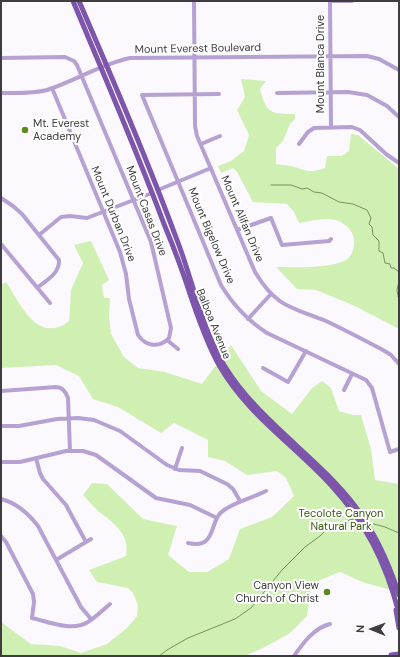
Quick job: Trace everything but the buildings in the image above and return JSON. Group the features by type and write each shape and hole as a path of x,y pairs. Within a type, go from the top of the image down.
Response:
{"main road":[{"name":"Balboa Avenue","path":"73,1 149,184 180,263 211,352 245,401 329,483 350,507 362,524 378,552 397,595"},
{"name":"Balboa Avenue","path":"79,1 158,190 179,244 215,350 247,397 331,479 366,521 382,550 397,595 399,613"},
{"path":"149,184 158,190"},
{"path":"152,193 158,197 164,206"},
{"path":"397,595 399,628"},
{"path":"396,656 391,655 399,654"}],"street":[{"name":"Mount Alifan Drive","path":"194,1 195,126 197,136 255,272 271,294 279,302 288,307 326,321 383,350 391,355 399,364"},
{"path":"330,1 352,1"},
{"name":"Mount Blanca Drive","path":"330,1 329,56 331,128"},
{"name":"Mount Everest Boulevard","path":"1,93 28,93 52,88 106,65 130,58 367,56 379,58 399,70"},
{"name":"Mount Casas Drive","path":"1,58 65,57 74,61 82,76 151,242 171,328 167,340"},
{"name":"Mount Durban Drive","path":"52,88 123,263 129,299 138,335 140,339 151,345 160,345 167,340"},
{"path":"277,93 348,92 367,95 387,106 399,117"},
{"path":"195,94 219,94"},
{"name":"Mount Bigelow Drive","path":"195,94 142,95 221,285 233,303 248,319 267,333 366,380 372,388 390,452 399,449"},
{"path":"299,144 312,129 352,127 360,130 386,154 399,163"},
{"path":"201,144 220,136"},
{"path":"158,190 211,168"},
{"path":"39,235 61,217 70,216 87,218 152,193"},
{"path":"1,198 22,214 57,256 59,263 56,273 38,288"},
{"path":"237,230 271,218 282,245 329,241 331,239"},
{"path":"1,244 50,303"},
{"path":"248,319 271,294"},
{"path":"167,340 178,349"},
{"path":"263,368 288,382 306,351"},
{"path":"344,390 352,374"},
{"path":"1,391 60,387 68,398 70,450"},
{"path":"1,426 18,426 69,418 94,420 113,427 175,469 200,471 228,484 233,489 240,501"},
{"path":"175,469 182,448"},
{"path":"1,462 20,462 70,450 83,451 96,455 156,498 190,505 217,518"},
{"path":"36,458 43,479 66,505 86,542"},
{"path":"188,543 198,545 205,542 213,531 217,518 224,510 240,501 266,491"},
{"path":"1,499 18,506 29,514 38,526 81,607 91,619"},
{"path":"1,536 6,542 33,594 34,602 32,618 69,626 79,625 91,619 110,604"},
{"path":"56,560 91,539"},
{"path":"294,656 312,634 323,626 330,624"}],"green space":[{"path":"241,79 266,81 260,89 262,97 268,108 275,113 295,114 295,119 290,124 283,141 276,148 276,164 311,171 325,168 327,156 342,156 349,151 351,134 358,135 399,169 399,329 355,306 316,290 297,289 276,267 312,267 339,263 349,258 351,255 354,248 354,240 351,231 343,223 336,220 322,219 299,223 294,212 287,204 253,202 237,172 233,168 221,173 218,166 231,161 244,151 249,135 237,110 245,97"},
{"name":"Tecolote Canyon Natural Park","path":"91,241 109,280 102,285 104,298 110,298 109,316 111,334 124,357 138,368 165,372 202,384 231,345 261,391 292,414 312,388 322,381 331,388 339,411 353,415 361,415 371,449 375,480 399,484 399,592 362,582 340,572 320,580 311,588 307,616 290,633 245,656 1,656 1,622 31,644 60,646 81,653 107,644 128,627 137,616 138,605 133,593 128,588 97,582 89,570 126,556 127,548 126,541 120,530 98,511 83,495 92,483 107,484 143,519 177,526 168,555 189,572 207,572 229,559 240,529 272,517 294,496 286,478 277,471 247,475 225,461 208,457 208,440 174,423 161,433 118,407 93,399 79,376 56,365 1,368 1,285 6,282 21,306 33,321 41,326 49,328 61,326 69,321 71,290 83,263 74,245"}],"waterway":[{"path":"271,185 291,185 302,189 307,188 314,192 322,193 339,202 353,204 367,210 371,218 369,224 372,227 373,235 379,241 379,251 383,253 385,263 390,264 391,268 394,268 399,272"},
{"path":"399,283 397,287 399,299"},
{"path":"159,656 188,638 235,619 251,608 282,570 305,547 328,528 344,526 349,520 354,519"},
{"path":"370,523 399,533"}],"place":[{"name":"Mt. Everest Academy","path":"25,130"},
{"name":"Canyon View Church of Christ","path":"327,592"}]}
